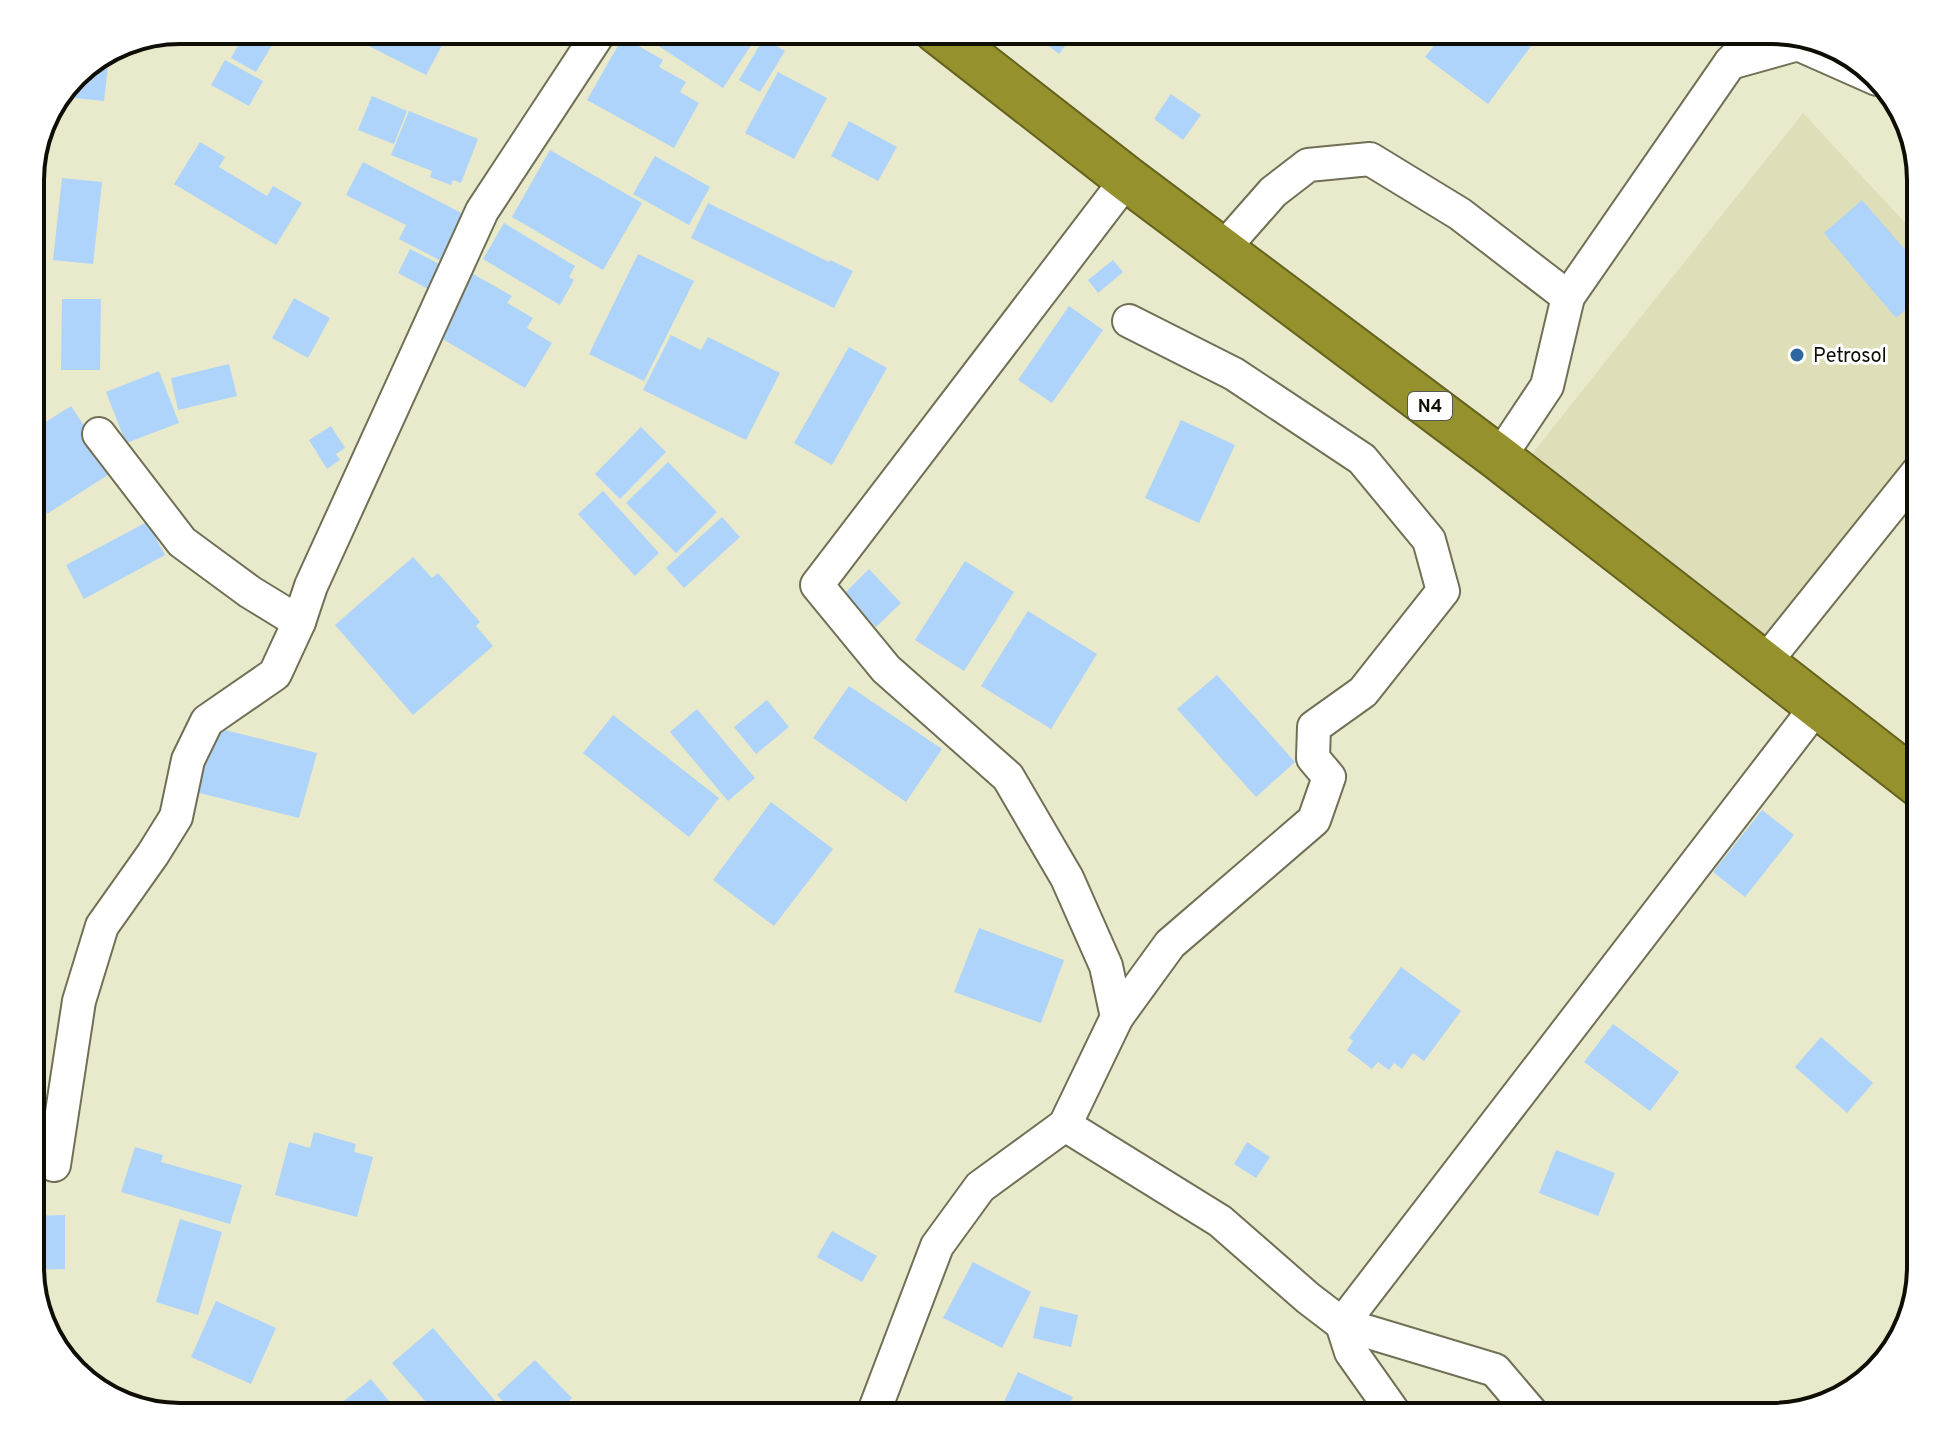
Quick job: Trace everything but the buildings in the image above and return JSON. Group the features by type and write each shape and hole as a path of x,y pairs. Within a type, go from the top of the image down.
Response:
{"highway":[{"name":"N4","path":"954,44 1127,179 1499,458 1907,775"}],"street":[{"path":"54,1165 79,1001 102,926 176,817 188,760 207,721 275,674 299,622 311,586 482,211 592,44"},
{"path":"1499,458 1547,386 1568,297 1730,63 1748,44"},
{"path":"1730,63 1792,46"},
{"path":"1812,50 1835,60"},
{"path":"1222,250 1273,192 1308,165 1370,159 1460,214 1568,297"},
{"path":"1117,1017 1106,966 1067,878 1008,777 886,669 817,585 1127,179"},
{"path":"877,1403 937,1246 980,1187 1065,1125 1117,1017 1170,944 1314,820 1329,777 1313,758 1314,727 1363,692 1443,591 1429,540 1362,459 1234,374 1129,321"},
{"path":"99,434 182,542 250,592 299,622"},
{"path":"1763,665 1907,485"},
{"path":"1342,1324 1817,706"},
{"path":"1065,1125 1220,1221 1342,1324 1495,1370 1523,1403"},
{"path":"1342,1324 1351,1352 1387,1403"}],"shaded area":[{"path":"1803,113 1907,225 1907,465 1764,640 1532,454"}],"place":[{"name":"Petrosol","path":"1797,355"}]}
